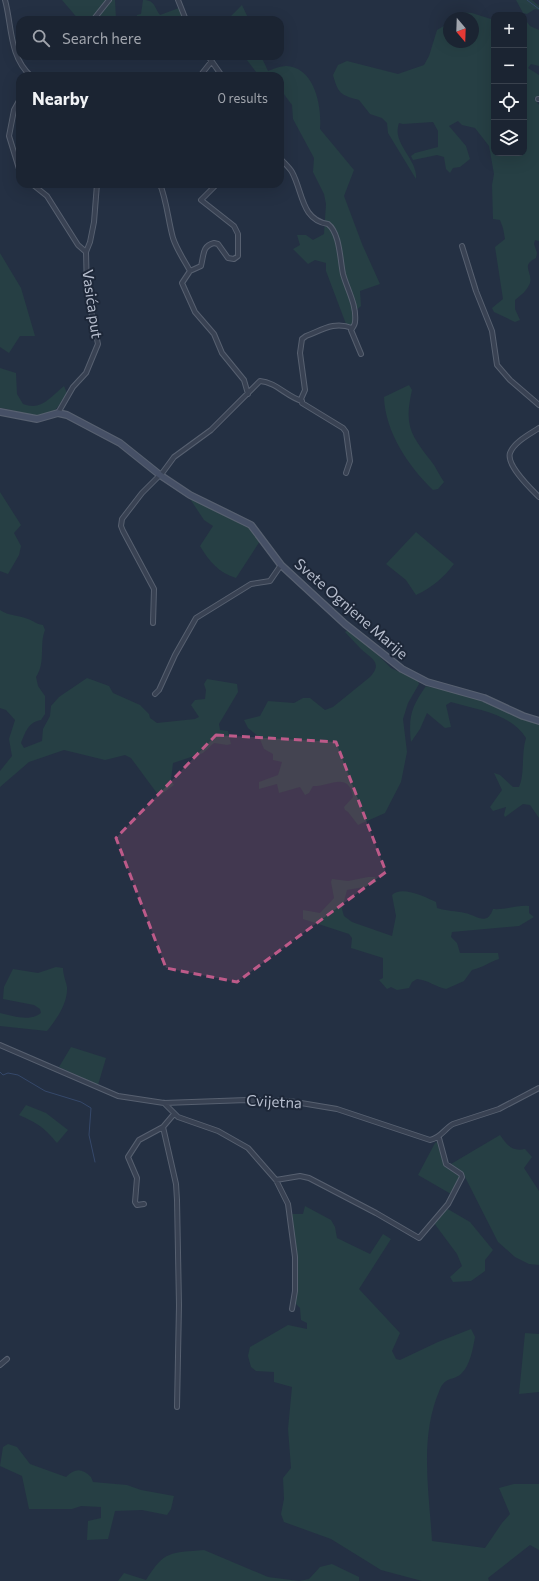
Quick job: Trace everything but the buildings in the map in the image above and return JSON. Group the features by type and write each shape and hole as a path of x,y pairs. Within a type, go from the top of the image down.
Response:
{"street":[{"path":"5,0 9,13 12,44 16,53"},
{"path":"96,16 109,0"},
{"path":"178,0 184,16"},
{"path":"19,60 24,72"},
{"path":"203,72 211,62 219,72"},
{"path":"16,106 9,136 16,159"},
{"path":"284,163 293,174 308,214 321,223 328,224 332,229 341,254 343,275 354,305 355,321 352,328 361,354"},
{"path":"37,188 47,196 78,244 86,252"},
{"name":"Vasića put","path":"58,413 74,387 86,374 98,344 87,292 86,252 90,242 94,222 97,188"},
{"path":"161,188 167,203 176,244 190,271"},
{"path":"213,188 201,200 234,226 238,234 238,256 234,259 228,258 218,244 212,243 204,250 201,266 190,271 182,283 195,312 216,337 222,353 244,380 248,394"},
{"path":"462,246 476,290 492,330 497,365 510,380 539,405"},
{"path":"302,401 305,390 300,353 302,339 336,324 352,328"},
{"path":"153,623 154,589 123,531 121,522 142,494 174,457 211,430 257,384 265,382 302,401 344,428 346,432 350,462 346,473"},
{"path":"0,412 37,419 58,413"},
{"name":"Svete Ognjene Marije","path":"58,413 74,418 120,443 190,495 251,525 281,565 345,624 402,669 427,682 484,698 523,716 539,721"},
{"path":"539,428 522,439 510,453 510,459 515,470 539,497"},
{"path":"155,694 159,690 175,655 196,618 250,584 270,581 281,565"},
{"name":"Cvijetna","path":"0,1045 118,1096 164,1103 240,1100 289,1101 337,1109 423,1139 430,1140 439,1138"},
{"path":"276,1180 300,1176 309,1178 376,1212 419,1238 448,1204 462,1181 461,1174 446,1164 439,1138 448,1127 453,1124 499,1109 539,1088"},
{"path":"164,1103 174,1114 218,1131 248,1148 276,1180 288,1204 296,1257 296,1291 292,1309"},
{"path":"144,1204 137,1205 135,1202 137,1178 128,1156 139,1140 163,1127 174,1114"},
{"path":"163,1127 176,1184 177,1200 177,1407"},
{"path":"0,1365 7,1359"}],"highlighted area":[{"path":"216,735 336,742 386,872 237,982 166,968 116,838"}],"green space":[{"path":"62,0 115,0 116,16 76,16"},
{"path":"143,0 147,0 154,4 160,15 179,8 182,16 137,16 141,14"},
{"path":"516,0 532,0 539,6 539,10 535,9 527,14 527,12 522,12"},
{"path":"242,5 247,16 231,16"},
{"path":"479,15 491,19 491,156 527,156 527,22 530,26 539,30 539,66 531,64 528,68 539,75 539,96 534,98 539,105 539,241 535,240 534,244 537,253 536,258 531,261 528,267 530,276 529,286 522,295 515,300 515,309 520,320 515,322 494,312 492,308 503,299 495,247 505,239 500,220 493,219 492,185 494,174 489,146 475,128 462,125 458,121 449,126 466,146 470,159 460,167 453,168 450,173 446,169 444,157 437,155 413,160 411,156 415,153 438,147 438,131 433,122 399,123 398,135 402,146 412,162 416,173 416,179 388,133 387,123 382,118 370,114 359,100 348,97 338,90 333,75 338,65 347,61 398,74 424,65 429,56 437,30 443,26 443,48 479,48"},
{"path":"247,60 263,60 268,71 286,66 296,68 304,73 315,90 318,100 320,110 320,129 354,170 344,196 362,244 380,284 360,291 361,306 353,313 353,326 346,324 326,271 326,263 315,260 308,264 293,249 300,245 297,235 306,235 313,240 324,234 326,204 324,194 313,172 314,158 293,119 292,105 284,94 284,72 256,72"},
{"path":"0,253 21,288 35,336 20,336 9,353 0,347"},
{"path":"0,368 16,373 17,394 23,404 35,406 41,404 64,386 67,393 56,409 43,415 36,416 0,408"},
{"path":"409,385 412,390 409,421 418,443 433,463 444,482 438,489 433,490 407,460 394,436 385,410 384,397"},
{"path":"0,492 21,525 14,533 21,546 19,555 8,574 0,571"},
{"path":"190,499 249,527 260,541 236,578 224,573 215,566 200,546 213,526 204,520"},
{"path":"416,532 454,564 437,582 428,589 416,595 406,580 386,564"},
{"path":"0,610 43,625 45,630 42,642 41,665 36,677 38,686 45,696 45,714 41,720 33,723 28,728 21,743 24,748 42,741 43,729 50,716 51,706 59,697 87,678 109,686 113,693 140,705 149,714 150,718 157,723 195,719 199,717 191,705 195,700 205,699 206,690 204,684 207,679 237,684 238,692 219,724 220,730 228,731 231,744 227,745 214,743 203,753 173,763 171,780 174,785 159,796 131,758 125,755 105,760 64,750 29,762 0,787 0,771 12,756 9,739 15,720 6,710 0,708"},
{"path":"348,630 391,668 418,681 419,684 408,703 403,719 407,752 401,782 385,813 358,825 345,810 344,807 353,797 351,789 343,782 313,786 309,793 305,795 300,787 279,793 277,784 259,789 259,782 278,775 282,762 273,760 273,754 264,749 259,737 248,728 244,720 260,716 268,701 294,703 303,698 310,698 325,710 333,707 370,677 376,668 376,664 345,632"},
{"path":"426,686 482,699 506,712 539,725 539,818 530,805 523,804 505,817 506,807 493,811 490,807 502,790 494,773 500,775 513,787 519,787 521,782 526,738 512,723 482,710 451,702 446,705 451,727 445,728 427,713 420,729 411,742 410,725 412,712 417,700"},
{"path":"375,877 377,882 364,887 347,890 342,909 344,916 352,922 392,936 396,916 392,895 401,891 414,893 432,900 436,902 437,908 465,913 484,919 488,918 493,909 524,906 529,906 529,913 534,917 519,926 452,932 451,937 457,943 460,953 498,953 499,959 472,970 464,981 446,989 417,979 412,982 409,988 397,990 391,987 387,989 379,980 383,978 383,958 351,948 352,938 349,934 303,919 303,910 320,913 334,898 331,882 332,879 348,881"},
{"path":"56,967 63,968 67,993 61,1011 47,1031 0,1026 0,1013 27,1018 37,1016 41,1013 40,1009 34,1005 3,999 4,987 13,969 38,973"},
{"path":"71,1047 106,1058 98,1085 59,1067"},
{"path":"26,1105 46,1113 68,1130 57,1143 40,1126 19,1115"},
{"path":"500,1135 510,1147 520,1150 525,1149 532,1157 524,1168 539,1191 539,1265 529,1264 515,1257 498,1242 463,1173 451,1164"},
{"path":"437,1142 444,1165 459,1176 460,1179 451,1194 418,1175 435,1143"},
{"path":"305,1206 331,1220 335,1227 337,1238 370,1254 383,1234 391,1239 359,1289 400,1333 392,1351 396,1359 400,1360 438,1342 471,1329 475,1337 471,1357 464,1371 458,1376 447,1380 442,1385 429,1426 427,1464 432,1541 485,1548 510,1514 499,1488 514,1484 539,1484 539,1550 530,1545 488,1578 489,1581 422,1581 381,1570 331,1539 284,1522 281,1514 284,1499 283,1478 291,1468 288,1429 292,1387 274,1382 274,1372 256,1371 251,1367 248,1356 250,1347 288,1325 307,1329 307,1323 301,1320 300,1308 295,1303 297,1270 292,1214 303,1214"},
{"path":"446,1208 470,1222 493,1250 485,1260 485,1271 471,1281 453,1282 450,1277 462,1266 457,1254 434,1223"},
{"path":"525,1333 539,1334 539,1392 519,1394"},
{"path":"8,1444 17,1447 30,1464 66,1477 72,1472 78,1470 85,1472 91,1477 93,1482 127,1485 141,1490 174,1496 171,1509 167,1515 142,1510 115,1511 108,1539 87,1540 88,1521 101,1518 101,1507 81,1506 72,1509 29,1509 22,1476 0,1466 3,1447"},
{"path":"204,1550 268,1577 299,1581 118,1581 124,1573 146,1580 158,1563 169,1555"},
{"path":"332,1564 359,1577 359,1581 299,1581 309,1579 320,1567"}],"waterway":[{"path":"527,0 539,9"},
{"path":"0,1072 3,1075 8,1073 18,1075 45,1091 81,1102 91,1108 89,1135 95,1162"}]}
